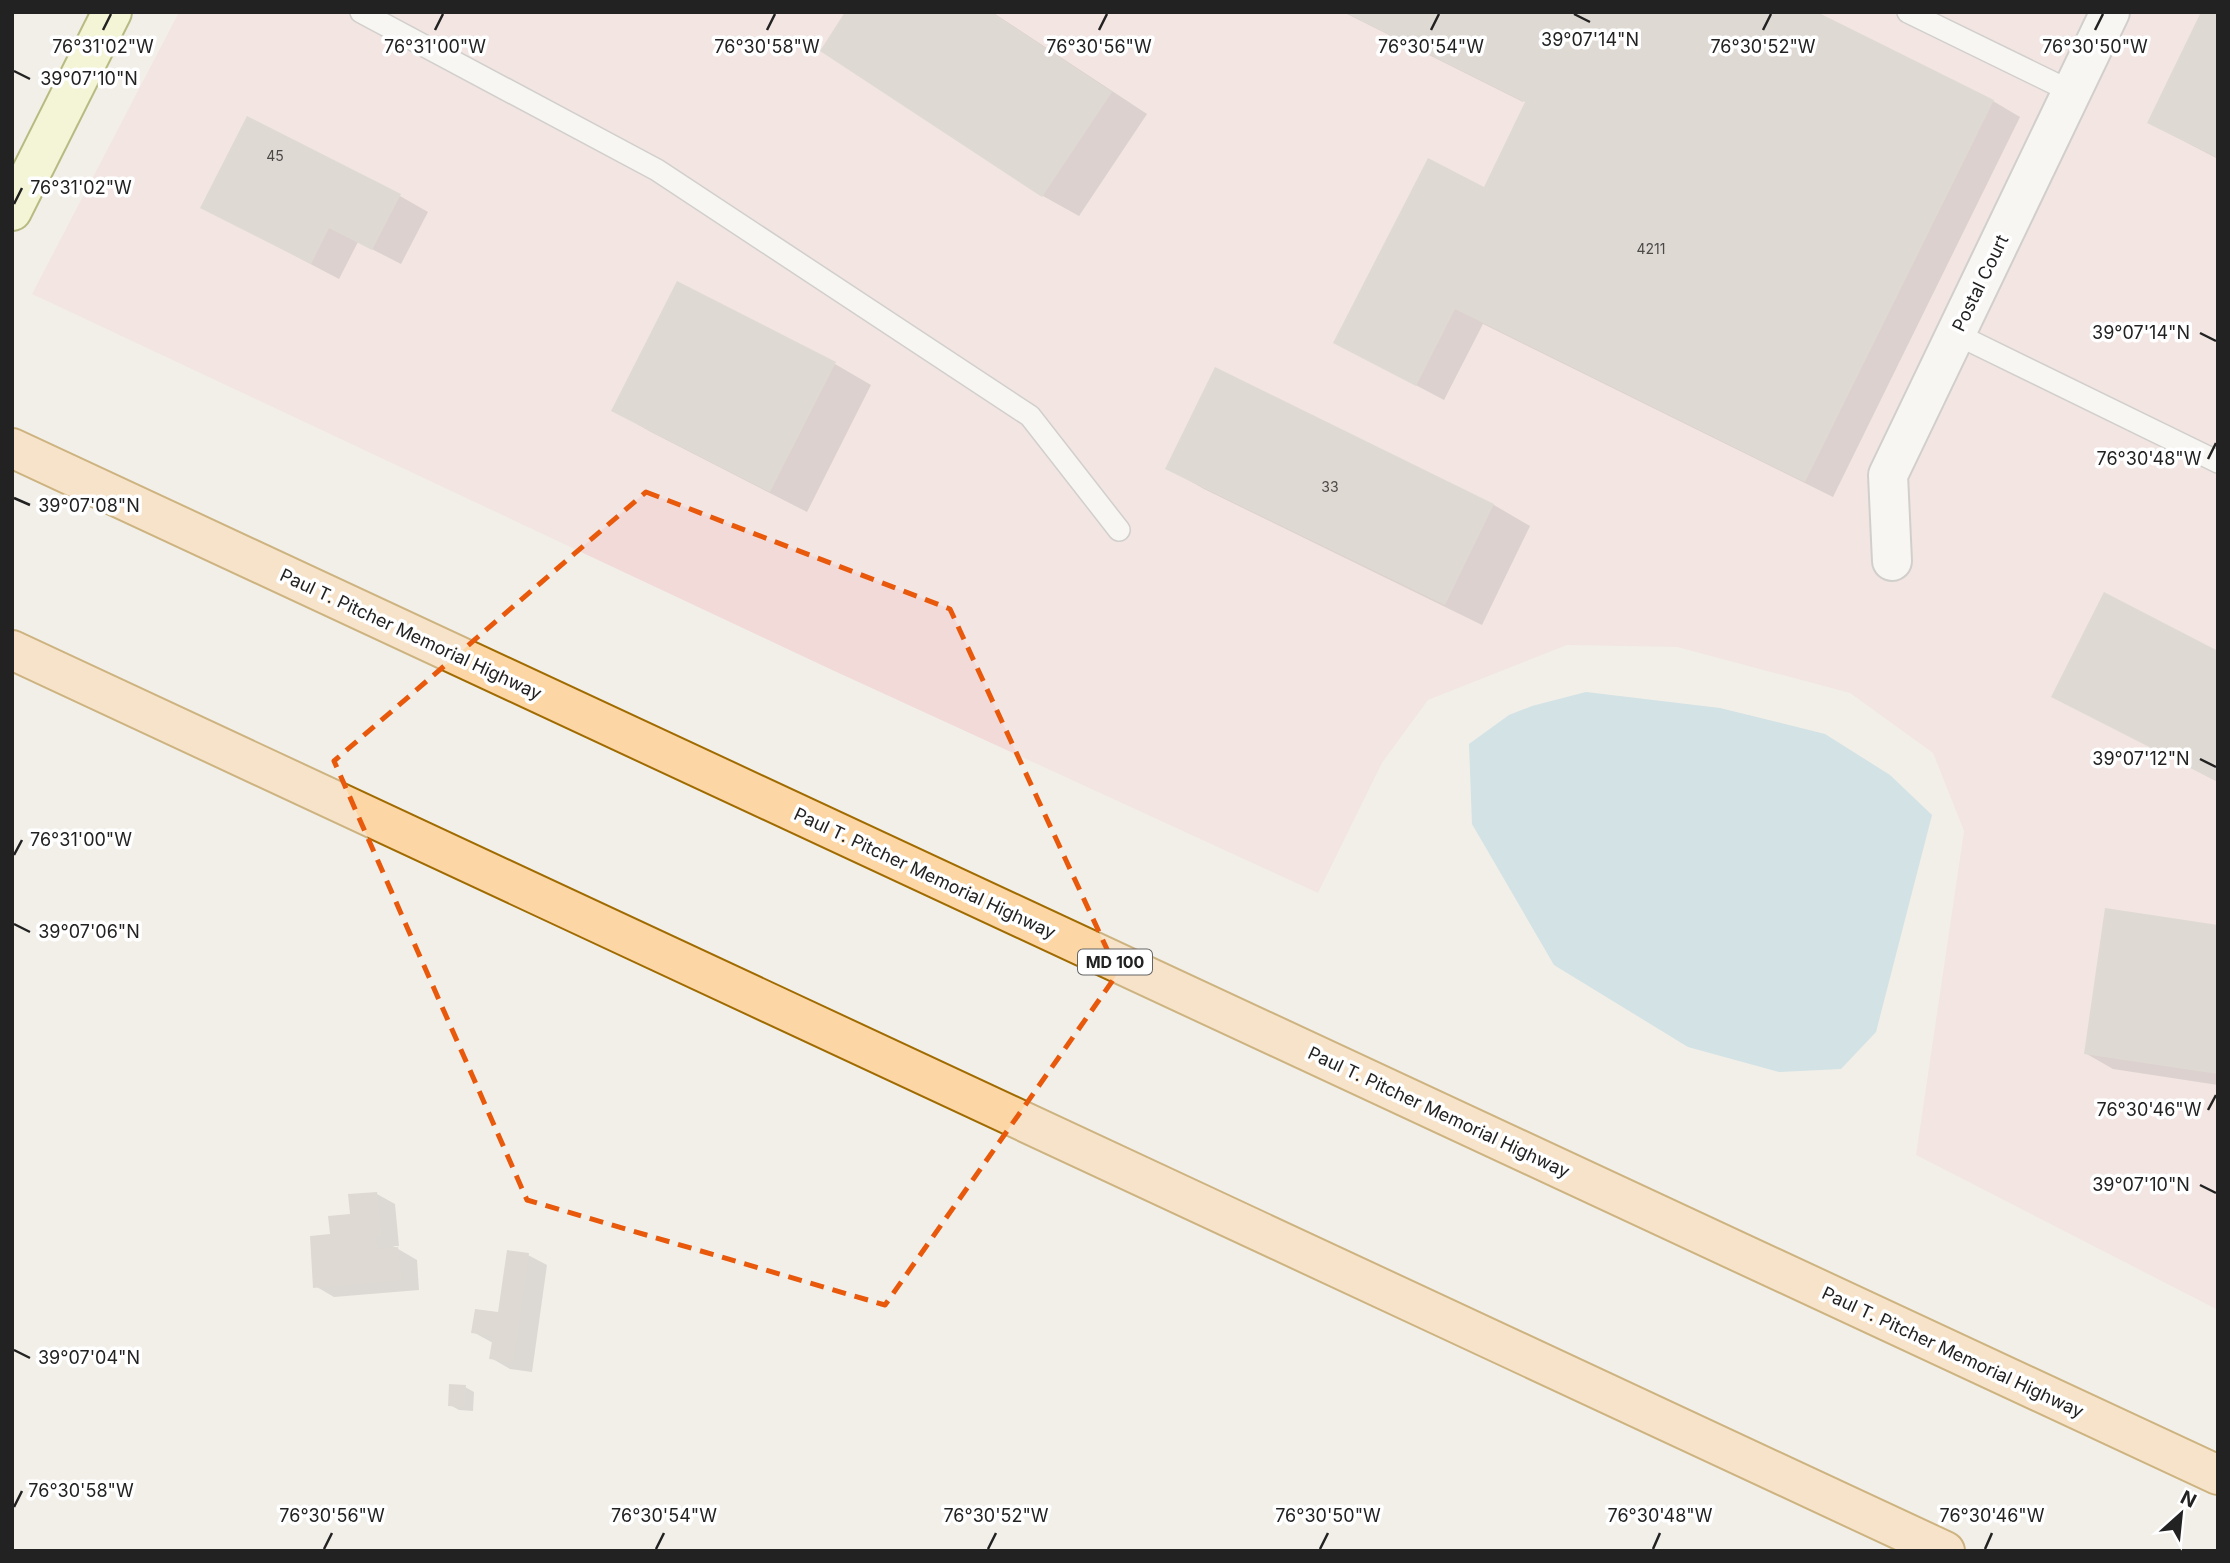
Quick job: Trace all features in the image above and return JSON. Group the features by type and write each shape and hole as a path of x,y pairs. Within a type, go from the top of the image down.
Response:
{"main road":[{"name":"Paul T. Pitcher Memorial Highway","path":"12,448 2218,1475"},
{"path":"12,650 1945,1551"}],"street":[{"path":"12,211 112,12"},
{"name":"Postal Court","path":"1892,561 1888,475 2110,12"}],"lane":[{"path":"362,12 657,170 1031,416 1119,530"},
{"path":"1908,12 2072,92"},
{"path":"1956,334 2218,462"}],"highlighted area":[{"path":"646,492 950,609 1118,973 885,1305 527,1200 334,761"}],"shaded area":[{"path":"179,12 2218,12 2218,1310 1916,1155 1964,831 1933,753 1850,693 1677,647 1567,645 1428,700 1382,763 1318,893 830,669 32,294"}],"water":[{"path":"1586,692 1720,708 1825,734 1890,775 1932,815 1876,1032 1841,1069 1779,1072 1688,1047 1554,965 1472,824 1469,744 1509,715"}],"building":[{"path":"845,12 991,12 1112,92 1042,197 820,51"},
{"path":"1344,12 1817,12 1994,100 1805,482 1455,309 1416,386 1333,343 1428,158 1484,187 1525,102"},
{"path":"2201,12 2218,12 2218,158 2147,123"},
{"path":"247,116 401,194 372,250 329,228 311,264 200,208"},
{"path":"677,281 836,362 770,492 611,411"},
{"path":"1215,367 1494,504 1445,605 1165,469"},
{"path":"2104,592 2218,651 2218,782 2051,697"},
{"path":"2105,908 2218,925 2218,1074 2084,1054"},
{"path":"377,1192 381,1236 375,1236 377,1249 398,1247 401,1280 313,1288 310,1236 330,1234 328,1216 350,1214 348,1194"},
{"path":"507,1250 529,1253 513,1362 489,1359 493,1336 471,1333 475,1309 498,1312"},
{"path":"449,1384 466,1385 464,1407 448,1406"}]}
